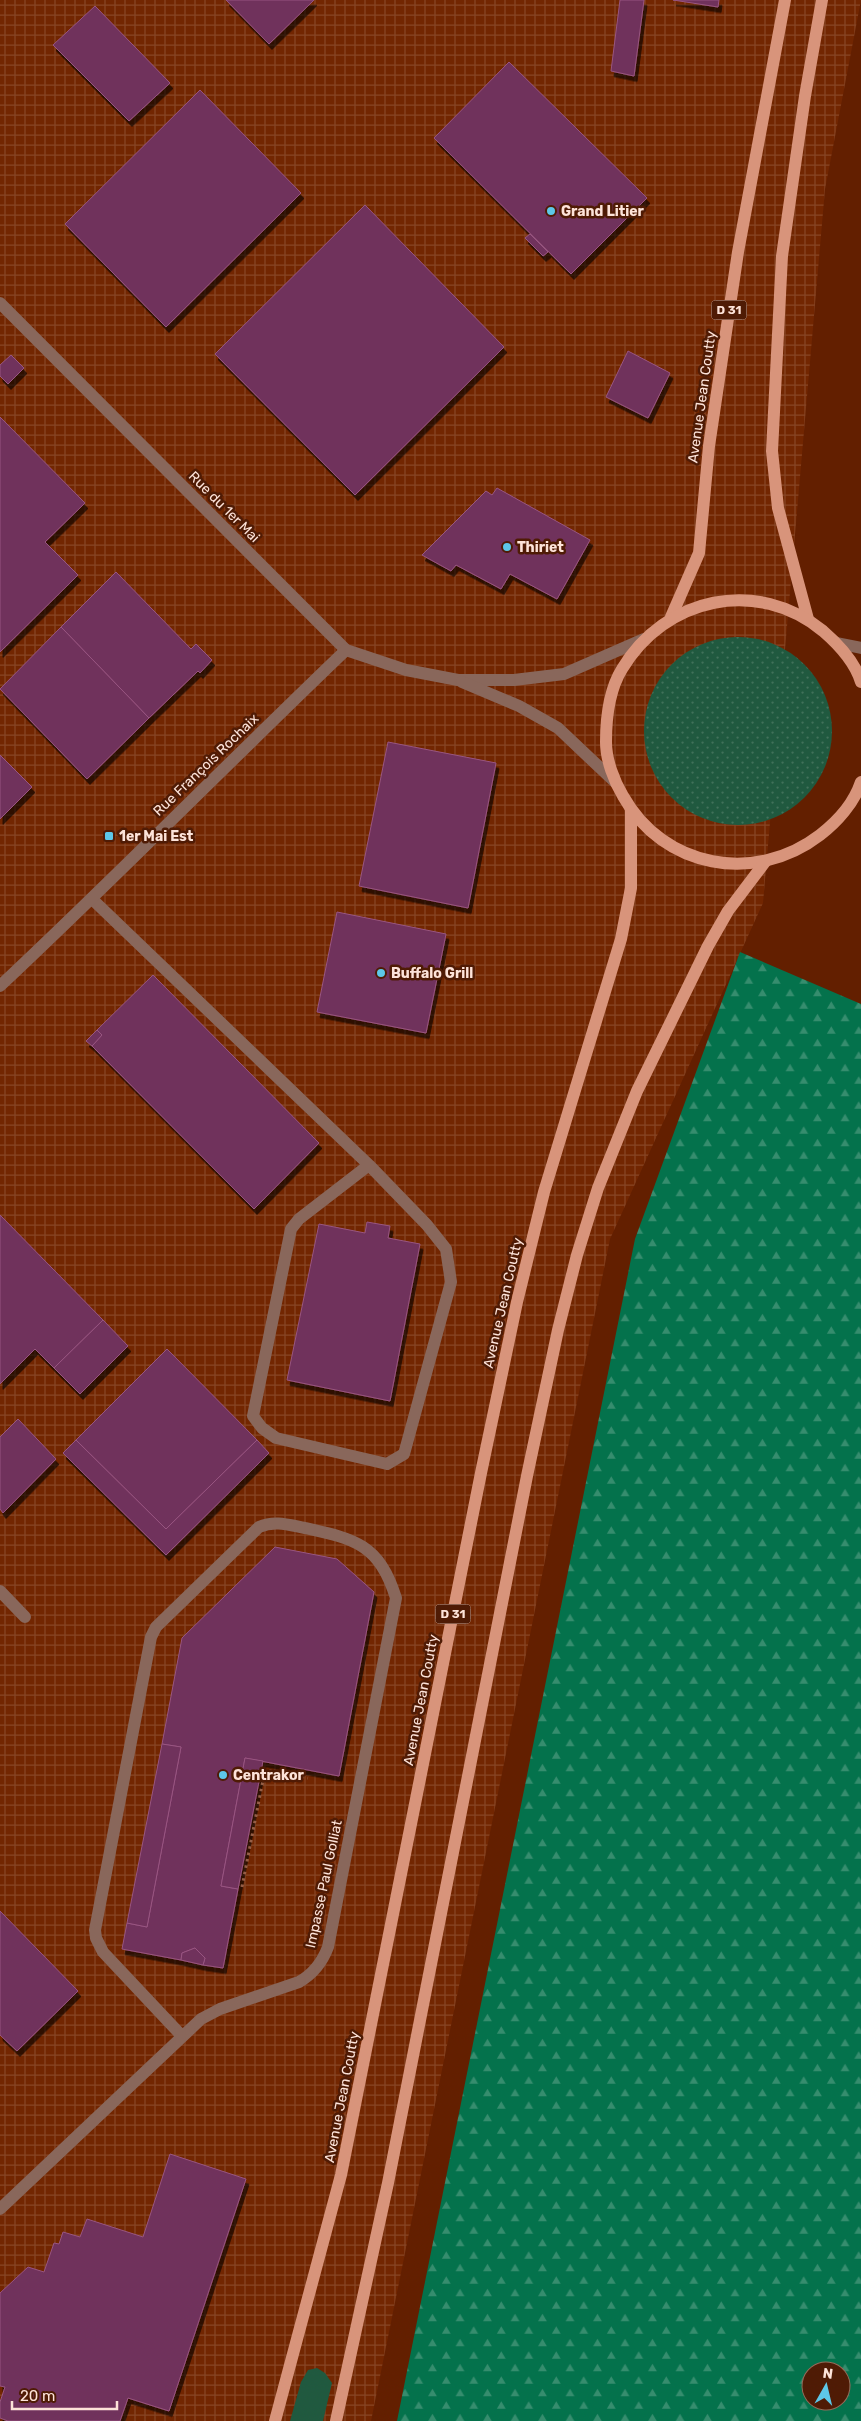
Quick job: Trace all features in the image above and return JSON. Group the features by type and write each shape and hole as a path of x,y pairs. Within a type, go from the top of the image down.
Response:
{"main road":[{"name":"Avenue Jean Coutty","path":"671,618 698,554 709,446 738,252 785,0"},
{"path":"808,619 778,508 772,451 782,256 805,96 822,0"},
{"path":"861,682 837,642 808,619 776,604 740,599 704,604 671,618 644,639 621,670 608,706 606,744 615,782 631,810 657,837 690,856 728,865 766,862 804,848 835,824 858,791 861,782"},
{"name":"Avenue Jean Coutty","path":"275,2421 341,2175 517,1302 544,1192 620,939 631,888 631,810"},
{"path":"336,2421 390,2174 525,1486 558,1330 577,1255 598,1188 637,1091 708,946 728,911 766,862"}],"street":[{"name":"Rue du 1er Mai","path":"0,303 346,650 406,670 458,680 514,680 564,674 644,639"},
{"path":"837,642 861,648"},
{"name":"Rue François Rochaix","path":"0,986 92,899 140,849 346,650"},
{"name":"Rue du 1er Mai","path":"458,680 519,706 558,728 615,782"},
{"path":"92,899 369,1165 427,1225 446,1249 451,1282 404,1454 387,1464 276,1438 262,1428 253,1416 291,1229 299,1219 369,1165"},
{"name":"Impasse Paul Golliat","path":"0,2209 182,2036 213,2012 303,1980 324,1959 328,1948 396,1598 389,1576 377,1559 361,1545 343,1536 279,1523 265,1525 255,1531 153,1632 94,1930 103,1952 182,2036"},
{"path":"0,1591 25,1617"}],"path":[{"path":"242,1888 265,1770 308,1778"}],"shaded area":[{"path":"0,0 861,0 825,189 763,903 610,1239 371,2421 0,2421"}],"green space":[{"path":"738,637 774,644 790,653 804,665 816,679 825,695 832,731 825,767 816,783 804,797 790,809 774,818 738,825 702,818 686,809 672,797 660,783 651,767 644,731 651,695 660,679 672,665 686,653 702,644"},
{"path":"740,952 861,1004 861,2421 397,2421 635,1239"},
{"path":"317,2368 325,2373 332,2383 323,2421 290,2421 301,2382 308,2370"}],"building":[{"path":"226,0 314,0 269,44"},
{"path":"620,0 644,0 634,76 611,71"},
{"path":"673,0 719,0 718,7"},
{"path":"95,6 170,83 129,121 53,45"},
{"path":"509,62 647,198 571,274 434,138"},
{"path":"200,90 301,193 166,327 65,224"},
{"path":"365,205 504,347 355,495 215,354"},
{"path":"530,234 548,252 543,256 525,238"},
{"path":"628,351 670,373 648,418 606,397"},
{"path":"11,355 24,368 8,384 0,376 0,365"},
{"path":"0,417 85,503 45,542 78,575 0,652"},
{"name":"Thiriet","path":"497,488 590,540 557,599 510,574 501,589 456,565 451,571 422,555 486,491 492,495"},
{"path":"116,572 191,649 196,644 212,660 149,718 61,627"},
{"path":"61,627 149,718 87,779 0,689"},
{"path":"388,742 496,763 468,908 359,886"},
{"path":"0,755 32,787 0,819"},
{"name":"Buffalo Grill","path":"337,912 446,934 426,1033 317,1012"},
{"path":"153,975 319,1143 254,1209 92,1046 102,1035 97,1030"},
{"path":"97,1030 102,1035 92,1046 86,1041"},
{"path":"0,1215 103,1320 54,1368 35,1349 0,1384"},
{"path":"367,1222 390,1226 388,1238 420,1244 390,1401 287,1380 319,1224 365,1233"},
{"path":"103,1320 128,1346 80,1394 54,1368"},
{"path":"167,1349 257,1440 166,1529 76,1440"},
{"path":"18,1419 56,1459 3,1513 0,1509 0,1437"},
{"path":"76,1440 166,1529 257,1440 269,1453 166,1555 63,1453"},
{"path":"275,1547 337,1559 374,1592 339,1776 245,1758 221,1886 238,1889 223,1968 203,1965 205,1958 195,1948 182,1953 181,1960 122,1949 127,1923 147,1927 181,1747 162,1744 182,1638"},
{"path":"162,1744 181,1747 147,1927 127,1923"},
{"path":"245,1758 263,1761 238,1889 221,1886"},
{"path":"0,1911 78,1991 17,2051 0,2035"},
{"path":"195,1948 205,1958 203,1965 181,1960 182,1953"},
{"path":"170,2154 246,2179 169,2411 128,2398 120,2421 8,2421 0,2418 0,2402 5,2387 0,2386 0,2293 28,2267 44,2272 54,2243 59,2244 63,2232 80,2237 87,2219 143,2237"}],"place":[{"name":"Grand Litier","path":"551,211"},
{"name":"Thiriet","path":"507,547"},
{"name":"1er Mai Est","path":"109,836"},
{"name":"Buffalo Grill","path":"381,973"},
{"name":"Centrakor","path":"223,1775"}]}
